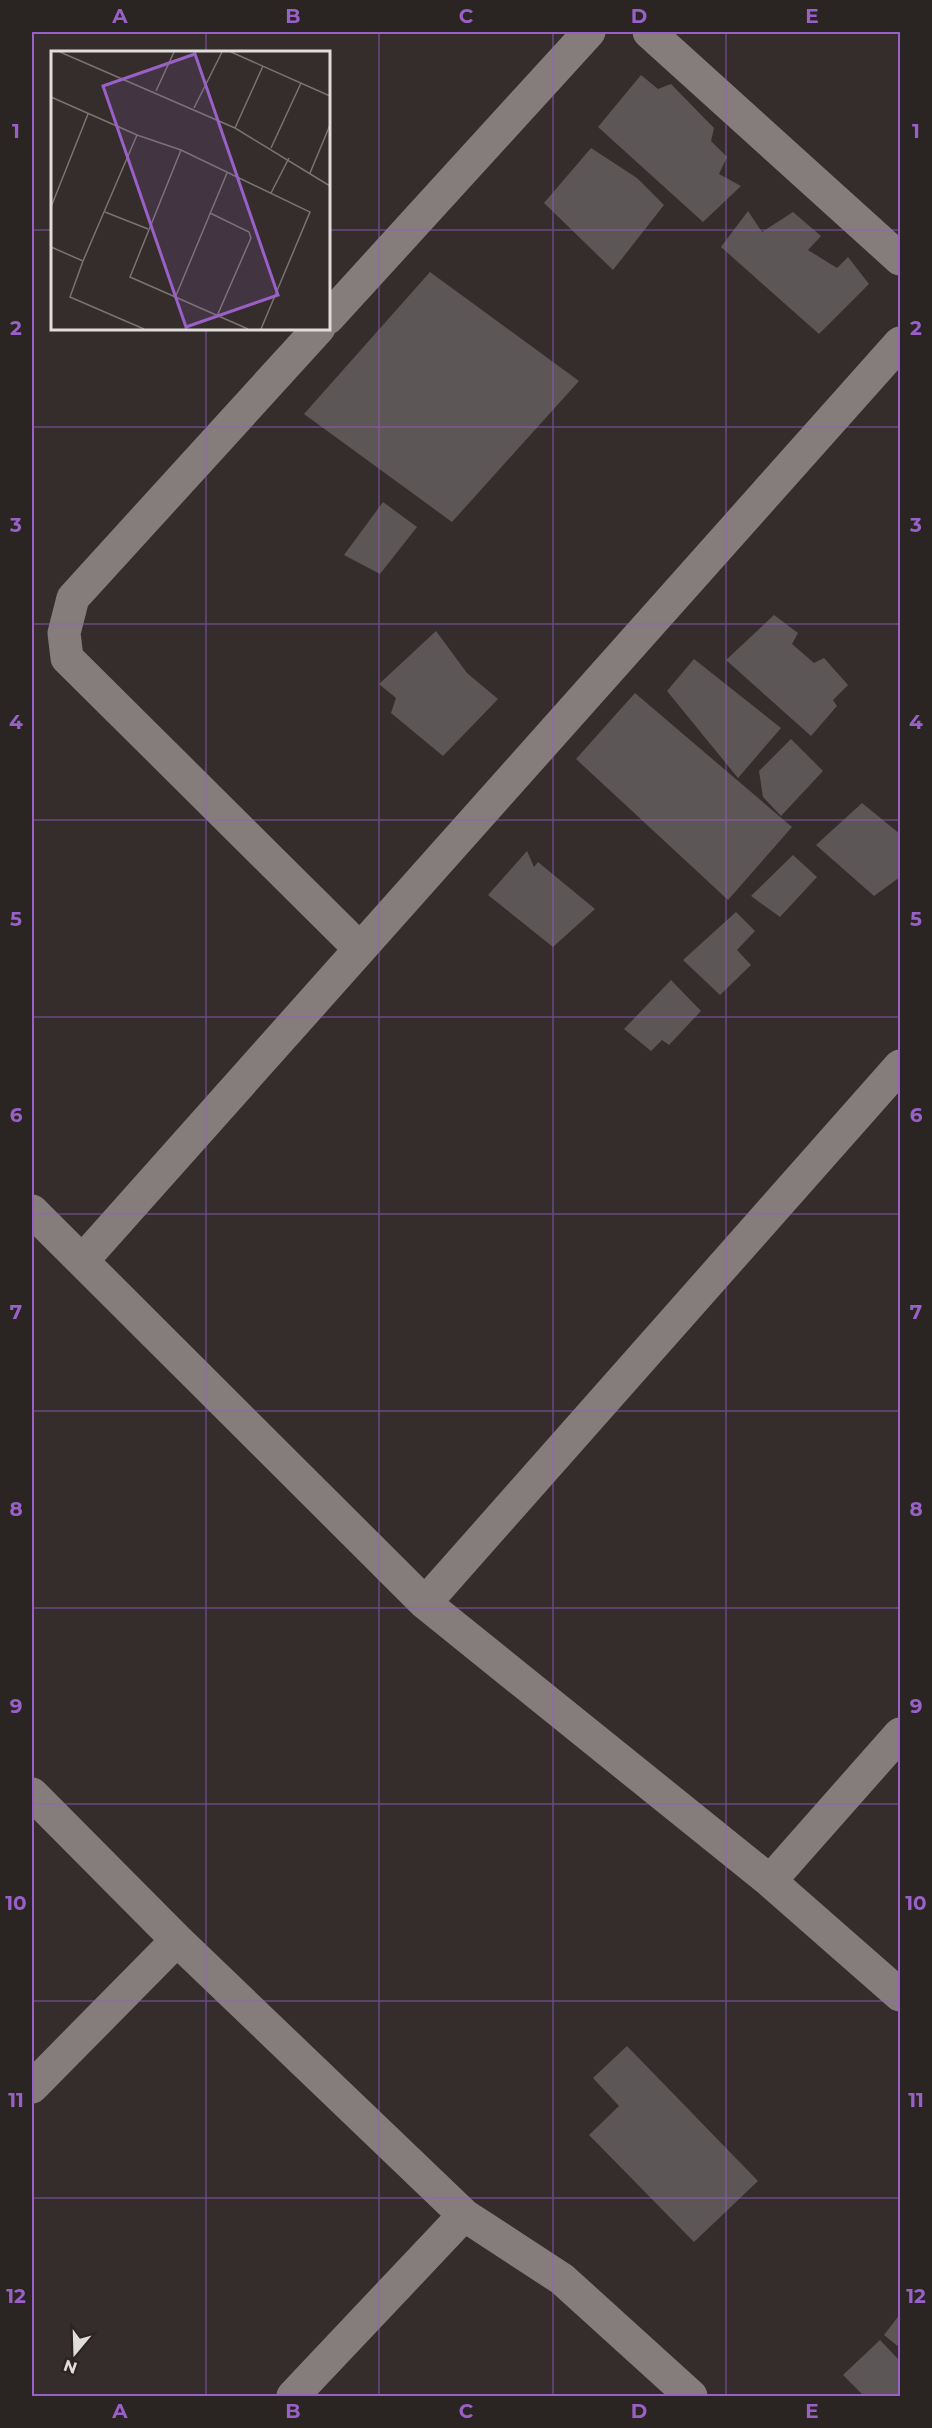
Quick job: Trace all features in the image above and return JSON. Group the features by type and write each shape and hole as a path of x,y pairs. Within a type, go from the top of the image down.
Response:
{"street":[{"path":"330,316 589,32"},
{"path":"649,32 900,259"},
{"path":"317,330 73,598 64,633 67,658 360,949"},
{"path":"83,1260 900,343"},
{"path":"425,1603 900,1066"},
{"path":"32,1211 425,1603 770,1881 900,1995"},
{"path":"770,1881 900,1734"},
{"path":"32,1794 177,1940 464,2215 562,2279 692,2397"},
{"path":"32,2087 177,1940"},
{"path":"293,2397 464,2215"}],"building":[{"path":"641,75 658,89 671,84 714,128 711,141 727,157 719,174 741,186 703,222 598,127"},
{"path":"591,148 637,178 664,205 613,270 544,203"},
{"path":"748,211 762,232 793,212 821,236 808,250 837,268 848,257 869,284 819,334 721,247"},
{"path":"430,272 579,381 452,522 304,414"},
{"path":"383,502 417,527 380,574 344,555"},
{"path":"774,615 798,633 792,644 814,663 824,658 848,685 833,700 837,706 811,736 726,660"},
{"path":"436,631 467,673 498,699 443,756 391,713 396,698 379,684"},
{"path":"694,659 781,728 738,778 667,691"},
{"path":"635,693 792,827 728,900 576,759"},
{"path":"791,739 823,771 781,816 763,797 759,771"},
{"path":"862,803 900,834 900,877 874,896 816,845"},
{"path":"527,851 534,867 538,862 595,909 553,947 488,895"},
{"path":"793,855 817,877 780,917 751,896"},
{"path":"736,912 755,931 737,950 751,965 720,995 683,960"},
{"path":"671,980 701,1011 669,1045 662,1040 651,1051 624,1029"},
{"path":"627,2046 758,2181 694,2242 589,2135 619,2106 593,2078"},
{"path":"900,2314 900,2348 884,2335"},
{"path":"880,2340 900,2361 900,2396 864,2396 843,2375"}]}
